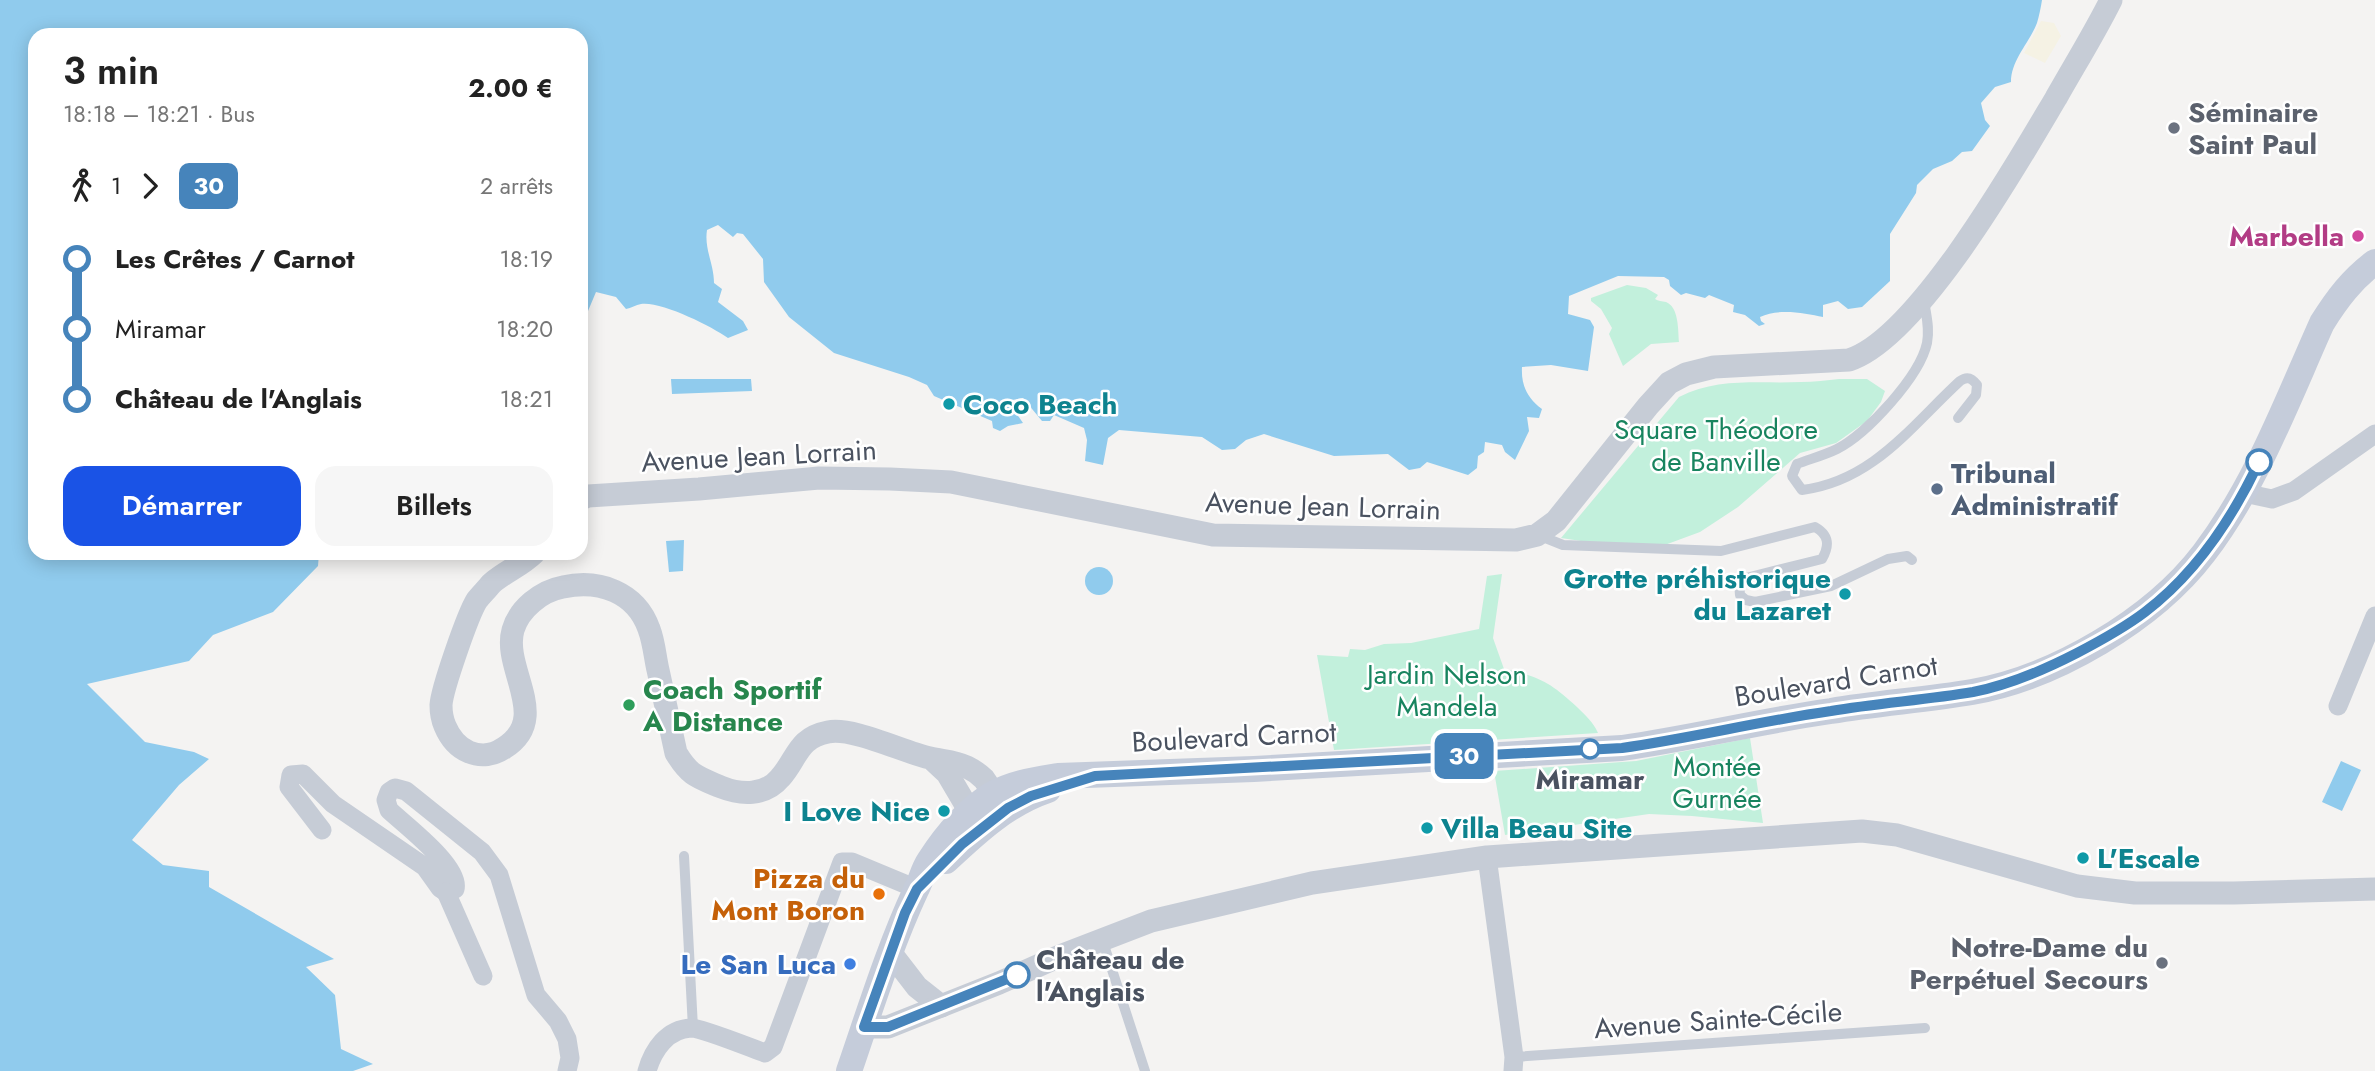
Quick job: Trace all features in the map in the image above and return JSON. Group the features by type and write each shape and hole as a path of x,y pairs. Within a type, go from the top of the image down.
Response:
{"main road":[{"name":"Boulevard Carnot","path":"917,889 985,808 1026,781 1058,776 1622,748 1829,711 1973,692 2048,668 2101,640 2145,612 2202,555 2244,493 2322,323 2358,275 2375,262"},
{"path":"849,1071 890,952 917,889"}],"street":[{"path":"1537,535 1556,521 1669,383 1686,374 1714,367 1849,360 1867,353 1885,337 1923,296 1980,221 2006,182 2111,0"},
{"path":"2244,493 2272,499 2294,491 2375,434"},
{"name":"Avenue Jean Lorrain","path":"588,498 820,478 890,479 951,482 1213,535 1492,541 1528,539 1537,535"},
{"path":"527,560 492,583 476,602 444,687 442,717 456,744 466,751 477,755 502,750 513,742 522,729 526,713 512,647 513,631 520,616 531,603 551,590 565,586 600,586 615,590 630,599 649,629 677,753 687,771 700,779 734,792 762,790 780,779 798,749 814,736 831,731 852,733 932,759 985,808"},
{"path":"2338,706 2375,616"},
{"path":"322,830 289,787 291,775 303,774 333,804 425,867 446,892 482,976"},
{"path":"446,892 455,889 456,880 453,874 442,860 389,810 386,800 392,789 399,788 409,793 482,852 499,875 536,995 558,1021 567,1040 570,1058 567,1071"},
{"path":"864,1027 888,1027 1102,939 1163,918 1312,883 1487,857 1863,831 1897,835 2077,886 2135,893 2375,889"},
{"path":"1487,857 1513,1064"},
{"path":"647,1071 654,1050 673,1033 693,1028 765,1053 773,1047 842,862 852,862 917,889"},
{"path":"890,952 917,987 941,1006"}],"lane":[{"path":"1923,296 1928,326 1922,358 1893,400 1872,424 1838,448 1797,464 1792,477 1802,490 1821,488 1864,470 1894,446 1959,381 1970,379 1977,385 1976,396 1958,418"},
{"path":"1537,535 1563,545 1721,551 1815,527 1822,531 1828,540 1822,559 1739,582 1740,595 1755,602 1831,586 1888,559 1907,556 1912,561"},
{"path":"684,856 693,1028"},
{"path":"1102,939 1144,1071"},
{"name":"Avenue Sainte-Cécile","path":"1513,1064 1925,1028"}],"green space":[{"path":"1627,285 1646,288 1658,295 1655,299 1670,305 1677,319 1679,342 1651,344 1623,366 1609,334 1612,328 1591,298"},
{"name":"Square Théodore de Banville","path":"1867,379 1885,391 1881,402 1867,421 1836,443 1800,453 1738,507 1700,532 1662,546 1608,545 1561,538 1679,397 1709,386 1724,384"},
{"name":"Jardin Nelson Mandela","path":"1502,574 1493,638 1504,669 1536,678 1552,686 1592,722 1598,733 1334,750 1317,655 1348,657 1350,649 1365,650 1384,644 1411,643 1479,629 1487,576"},
{"name":"Montée Gurnée","path":"1750,738 1763,823 1649,814 1505,835 1494,771 1636,761"}],"sand":[{"path":"2041,21 2054,23 2061,36 2045,63 2024,53"}],"water":[{"path":"0,0 2042,0 2037,23 2017,59 2011,82 1995,87 1981,103 1985,120 1990,126 1972,151 1962,152 1952,161 1933,169 1917,185 1916,193 1890,234 1890,281 1862,307 1848,309 1838,301 1823,305 1823,317 1783,312 1767,314 1760,317 1765,324 1759,326 1745,315 1733,312 1734,305 1709,295 1705,298 1686,293 1681,295 1664,277 1618,276 1569,296 1568,314 1590,320 1594,327 1588,371 1551,365 1522,367 1526,391 1542,409 1539,418 1527,417 1529,431 1515,460 1505,452 1502,445 1485,442 1484,452 1478,456 1477,468 1468,475 1427,462 1420,468 1409,470 1388,454 1334,456 1264,434 1246,440 1235,449 1222,450 1202,437 1119,430 1108,438 1103,465 1085,461 1087,440 1084,428 1054,415 1050,421 1042,421 1023,398 1012,400 1012,407 1023,423 1000,431 993,428 992,421 934,396 927,385 834,353 789,317 764,282 763,259 743,234 737,233 733,237 718,225 707,230 706,237 714,283 722,289 718,302 743,321 748,330 728,338 673,310 650,304 626,309 616,297 596,292 588,311 588,28 28,28 28,560 318,560 318,566 273,612 213,635 189,661 87,684 145,742 194,752 209,759 179,785 132,840 163,865 209,871 209,887 334,959 306,967 335,995 341,1049 373,1064 353,1071 0,1071"},
{"path":"671,379 751,379 752,391 672,394"},
{"path":"684,540 683,571 669,572 666,541"},
{"path":"1099,567 1109,571 1113,581 1109,591 1099,595 1089,591 1085,581 1089,571"},
{"path":"2341,761 2361,770 2342,811 2322,802"}],"bus line":[{"name":"30","path":"1017,975 888,1027 864,1027 890,952 917,889 962,844 992,819 1031,796 1095,776 1622,748 1829,711 1973,692 2010,682 2048,668 2101,640 2145,612 2202,555 2244,493 2259,462"}],"place":[{"name":"Séminaire Saint Paul","path":"2174,128"},
{"name":"Marbella","path":"2358,236"},
{"name":"Coco Beach","path":"949,404"},
{"name":"Tribunal Administratif","path":"1937,489"},
{"name":"Grotte préhistorique du Lazaret","path":"1845,594"},
{"name":"Coach Sportif A Distance","path":"629,705"},
{"name":"Miramar","path":"1590,749"},
{"name":"I Love Nice","path":"944,811"},
{"name":"Villa Beau Site","path":"1427,828"},
{"name":"L'Escale","path":"2083,858"},
{"name":"Pizza du Mont Boron","path":"879,894"},
{"name":"Notre-Dame du Perpétuel Secours","path":"2162,963"},
{"name":"Le San Luca","path":"850,964"},
{"name":"Château de l'Anglais","path":"1017,975"}]}
